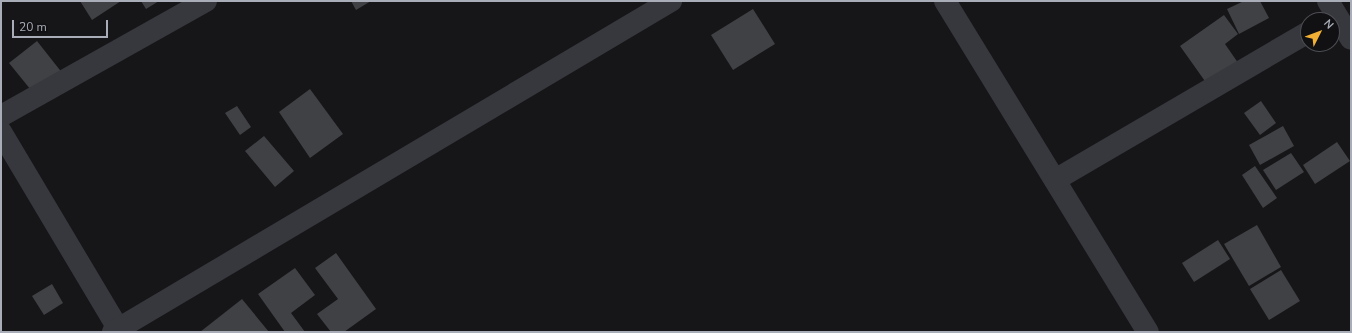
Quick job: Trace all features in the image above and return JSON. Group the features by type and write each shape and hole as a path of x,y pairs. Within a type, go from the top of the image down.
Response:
{"street":[{"path":"1,116 206,1"},
{"path":"1,132 117,331 671,1"},
{"path":"945,1 1148,332"},
{"path":"1340,24 1351,39"},
{"path":"1055,180 1300,37"}],"building":[{"path":"80,1 121,1 92,20"},
{"path":"141,1 159,1 146,9"},
{"path":"351,1 371,1 356,10"},
{"path":"1244,1 1260,1 1269,18 1239,34 1227,9"},
{"path":"753,9 775,44 733,70 711,35"},
{"path":"1224,15 1238,34 1225,44 1243,70 1212,91 1180,46"},
{"path":"37,41 63,74 35,95 9,63"},
{"path":"310,89 343,134 310,158 279,112"},
{"path":"1261,101 1276,123 1260,135 1244,113"},
{"path":"237,106 251,127 240,135 225,113"},
{"path":"1283,126 1294,146 1260,165 1249,145"},
{"path":"264,136 294,171 275,187 245,151"},
{"path":"1337,142 1350,161 1315,184 1303,165"},
{"path":"1291,153 1304,172 1276,190 1263,170"},
{"path":"1255,166 1277,198 1263,208 1242,175"},
{"path":"1257,225 1281,267 1249,286 1224,244"},
{"path":"1218,240 1230,259 1194,282 1182,263"},
{"path":"336,253 376,309 344,332 331,332 317,314 338,299 315,268"},
{"path":"295,268 315,295 291,313 305,332 285,332 258,294"},
{"path":"1281,270 1300,301 1269,320 1250,289"},
{"path":"52,284 63,303 44,315 32,296"},
{"path":"242,299 269,332 200,332"}]}
